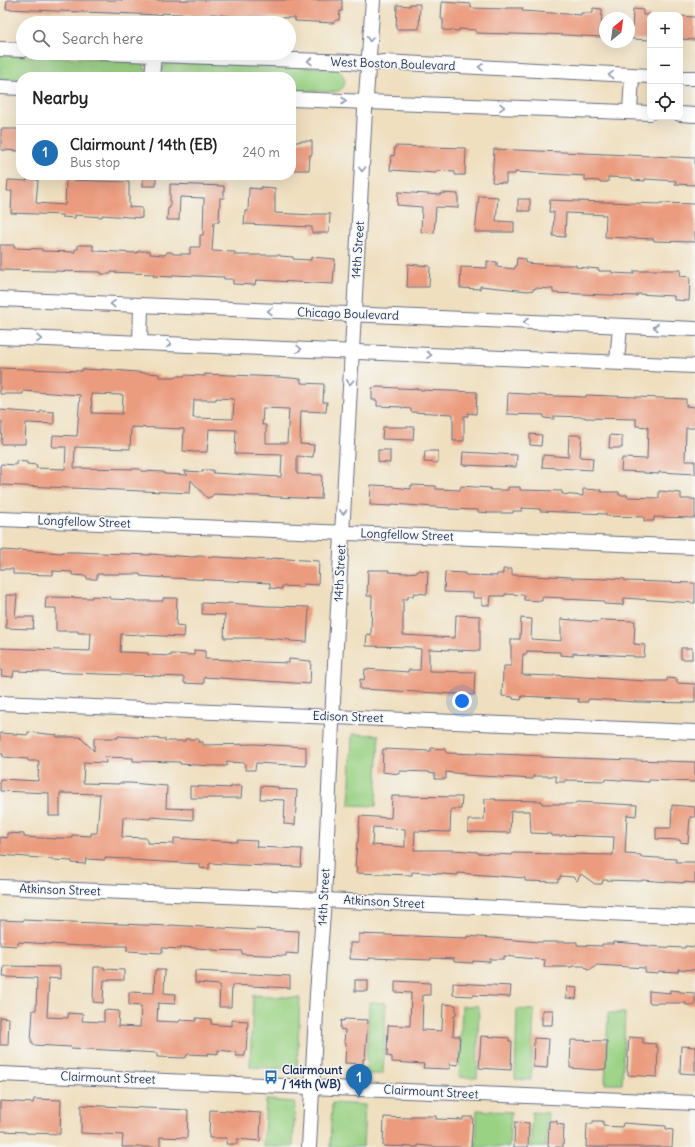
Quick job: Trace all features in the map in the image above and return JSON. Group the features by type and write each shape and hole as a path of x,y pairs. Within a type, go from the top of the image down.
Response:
{"street":[{"name":"14th Street","path":"310,1147 342,532 368,64 373,0"},
{"path":"0,49 16,50"},
{"path":"152,72 154,60"},
{"name":"West Boston Boulevard","path":"295,60 368,64 384,62 647,76"},
{"path":"630,112 632,76"},
{"path":"683,78 695,78"},
{"path":"0,87 16,88"},
{"path":"296,99 647,113"},
{"path":"683,114 695,115"},
{"name":"Chicago Boulevard","path":"0,299 695,329"},
{"path":"140,343 141,306"},
{"path":"617,362 620,326"},
{"path":"0,337 695,366"},
{"name":"Longfellow Street","path":"0,519 695,547"},
{"name":"Edison Street","path":"0,703 695,732"},
{"name":"Atkinson Street","path":"0,887 695,916"},
{"name":"Clairmount Street","path":"0,1074 695,1103"}],"green space":[{"path":"0,55 16,56 16,60 136,60 141,63 146,71 16,72 16,80 0,79"},
{"path":"171,62 335,68 342,74 345,81 343,87 335,92 296,90 296,72 161,72 166,64"},
{"path":"352,734 379,735 376,806 349,805"},
{"path":"253,995 300,998 297,1069 250,1067"},
{"path":"369,1002 386,1003 383,1074 366,1074"},
{"path":"462,1006 479,1006 477,1078 459,1077"},
{"path":"517,1009 534,1010 531,1080 515,1079"},
{"path":"608,1013 625,1013 622,1084 605,1084"},
{"path":"266,1100 295,1102 293,1147 263,1147"},
{"path":"332,1103 365,1105 363,1147 330,1147"},
{"path":"477,1110 511,1112 509,1147 476,1147"},
{"path":"532,1112 548,1113 546,1147 530,1147"}],"building":[{"path":"7,0 342,0 342,11 340,11 339,20 336,20 333,23 296,21 296,16 230,16 211,14 211,16 161,13 161,15 6,9"},
{"path":"442,2 471,4 471,8 523,8 522,11 581,15 581,13 593,13 593,8 602,9 602,12 599,12 599,37 548,34 476,33 476,30 459,29 459,31 443,30 443,19 441,19"},
{"path":"410,4 420,4 419,29 396,29 397,5 410,6"},
{"path":"633,9 643,10 643,15 647,15 647,40 635,39 635,12 633,12"},
{"path":"683,16 695,17 695,40 683,39"},
{"path":"1,129 16,129 16,151 1,150"},
{"path":"312,141 312,155 310,155 309,170 296,170 296,142"},
{"path":"395,146 466,148 465,175 455,175 455,172 436,171 436,173 390,170 391,155 394,156"},
{"path":"494,149 695,158 695,185 675,184 676,181 645,179 645,181 632,180 632,178 608,177 608,182 599,182 585,180 585,176 515,172 515,174 506,174 506,183 492,182"},
{"path":"8,180 38,180 36,203 65,205 66,180 129,182 129,207 142,208 142,218 102,215 102,217 75,215 75,218 62,217 62,215 11,213 12,191 7,191"},
{"path":"143,180 156,180 156,186 143,186"},
{"path":"170,184 224,186 224,198 220,198 219,222 214,222 212,251 235,252 235,255 280,255 293,257 293,259 311,260 311,257 335,259 333,284 256,280 255,285 233,284 233,279 224,279 224,277 173,275 173,277 153,276 153,274 111,272 111,274 101,274 101,272 0,270 0,245 14,245 14,248 42,249 42,251 75,252 75,249 78,249 78,245 93,245 93,250 96,251 138,253 138,251 150,251 150,254 165,255 167,252 172,252 173,254 190,254 190,247 200,247 200,235 203,235 204,198 180,197 179,220 167,220 168,208 170,208"},
{"path":"261,187 275,188 275,213 313,215 330,214 329,233 312,233 312,227 244,224 245,211 248,211 249,188 261,189"},
{"path":"398,192 441,195 441,193 458,194 458,208 436,207 434,233 421,232 422,207 397,205"},
{"path":"479,196 498,197 496,221 514,222 514,232 475,232"},
{"path":"518,199 530,199 530,211 518,211"},
{"path":"550,200 695,204 695,242 654,241 654,239 605,237 606,215 567,213 565,237 553,236 554,212 549,212"},
{"path":"517,258 526,259 525,263 576,265 576,267 599,269 599,271 612,271 612,273 634,274 634,271 644,270 681,270 680,276 690,277 689,301 674,300 674,296 553,293 553,289 534,288 534,290 528,291 480,286 480,289 460,288 461,267 487,268 487,261 497,262 497,267 514,269 516,267"},
{"path":"408,264 430,266 429,287 407,287"},
{"path":"0,368 82,371 82,369 102,369 159,374 159,377 176,377 184,375 205,376 205,374 280,377 301,379 301,383 324,384 323,402 327,402 326,412 301,411 300,444 314,445 313,457 297,456 297,474 322,475 321,499 214,494 207,498 191,480 190,493 0,485 1,464 16,465 16,461 37,465 36,468 65,469 66,447 52,447 53,435 77,436 80,395 23,391 23,394 0,394","holes":["91,394 123,395 122,414 92,413","216,398 234,399 233,419 193,418 194,400 216,400","263,408 289,409 287,443 266,443 266,425 262,425","131,427 184,429 183,451 195,452 207,452 209,429 236,430 235,454 282,455 281,477 213,473 213,470 203,470 203,472 184,471 188,475 164,474 164,472 141,471 140,469 74,468 75,447 130,449"]},
{"path":"372,388 477,392 476,414 468,413 468,416 464,416 464,441 453,441 453,414 411,412 411,409 402,407 377,406 377,400 372,400"},
{"path":"508,393 555,396 586,397 586,395 686,399 686,406 695,407 695,428 686,428 685,461 695,461 695,474 659,472 659,474 621,471 622,458 647,459 648,427 636,426 636,419 554,416 554,419 544,418 544,415 507,414"},
{"path":"0,410 40,413 41,411 54,412 54,424 26,423 25,444 1,444 2,422 0,422"},
{"path":"383,427 414,427 413,440 382,439"},
{"path":"530,434 542,435 541,446 530,445"},
{"path":"569,435 582,435 580,457 593,458 592,470 542,467 543,455 568,457"},
{"path":"610,435 622,436 622,448 609,448"},
{"path":"378,450 390,450 390,463 378,462"},
{"path":"425,451 438,451 438,463 424,462"},
{"path":"463,452 517,455 516,467 462,465"},
{"path":"371,485 411,489 411,485 436,486 436,489 460,490 461,486 490,488 490,490 508,490 508,487 520,487 520,490 562,491 562,494 583,496 583,489 601,490 601,492 619,492 619,495 627,495 627,497 659,498 659,491 681,493 681,499 695,499 695,518 654,517 654,521 644,521 644,517 540,511 540,509 522,508 522,511 513,511 513,513 490,513 478,512 478,510 392,504 392,506 370,505"},
{"path":"0,550 62,553 150,554 271,560 272,558 319,561 318,585 303,584 303,587 282,586 282,589 270,588 270,583 152,577 140,576 140,574 97,574 97,579 87,579 87,576 72,575 72,572 53,571 53,575 13,574 13,569 0,569"},
{"path":"503,569 512,569 512,575 695,583 695,603 624,598 623,605 604,604 604,601 563,598 542,597 542,601 524,600 524,595 505,594 505,596 491,596 490,605 482,605 482,598 473,598 473,593 444,592 445,572 465,573 465,575 497,576 497,574 503,574"},
{"path":"368,570 389,570 388,572 406,573 418,572 418,570 428,571 427,594 414,593 413,596 408,596 408,599 403,599 403,635 455,638 456,615 480,616 480,651 429,649 429,671 475,672 474,695 360,689 360,679 364,680 365,669 408,672 408,670 420,670 421,649 414,647 366,646 367,634 371,635 372,596 367,596"},
{"path":"6,595 17,595 15,617 34,617 33,629 6,628"},
{"path":"92,596 135,601 163,601 163,598 177,598 176,625 185,626 184,637 121,634 120,652 171,656 171,654 194,655 194,650 205,651 205,659 289,663 289,659 311,661 310,684 204,677 204,684 184,683 184,677 15,671 13,677 1,676 2,670 0,670 0,648 90,651 91,633 78,633 78,631 56,631 56,608 45,608 46,597 92,598"},
{"path":"202,603 309,607 307,642 264,638 224,638 225,615 202,614"},
{"path":"521,618 532,619 531,639 561,641 561,619 598,622 603,620 635,621 634,644 645,645 644,657 573,653 573,656 560,655 560,652 527,651 527,654 523,654 522,675 554,675 645,681 667,681 667,678 677,679 677,683 695,684 695,703 591,699 588,699 588,702 578,702 579,699 522,696 521,700 513,699 513,697 502,696 504,666 511,666 511,639 520,639"},
{"path":"681,648 692,648 692,659 681,659"},
{"path":"28,732 57,735 57,737 80,737 94,751 94,738 118,738 118,736 165,739 165,741 185,741 185,739 198,739 198,742 203,742 203,745 256,744 306,747 306,766 256,763 255,770 245,770 245,763 227,762 227,766 213,766 180,764 180,762 133,761 133,758 105,757 106,763 84,762 83,783 130,783 167,786 166,808 193,809 193,820 123,817 122,837 147,838 147,843 174,844 174,838 237,842 237,840 257,841 256,847 302,849 301,867 211,863 209,864 209,869 200,868 200,864 130,859 86,859 85,864 72,863 72,861 0,855 0,837 7,838 7,833 24,834 24,837 56,839 72,838 72,835 91,836 91,833 97,833 100,794 60,793 60,816 49,816 49,793 0,791 0,779 38,781 39,761 28,761 28,759 3,757 3,754 0,754 0,733 28,735"},
{"path":"431,748 445,749 447,753 695,762 695,782 649,780 649,782 605,779 605,781 565,780 565,782 556,782 556,776 533,776 533,779 465,775 446,772 446,779 435,779 435,774 429,772 400,771 400,774 382,772 383,749 431,751"},
{"path":"190,786 231,788 231,786 242,786 241,798 190,798"},
{"path":"261,786 297,790 295,825 284,824 285,800 260,799"},
{"path":"392,796 462,797 461,809 451,809 450,832 415,831 414,850 453,850 512,855 513,853 613,855 614,837 551,836 551,834 531,833 530,811 511,811 510,833 469,832 468,820 484,820 485,799 542,801 542,804 576,804 576,802 637,805 636,816 627,815 625,854 641,855 641,857 676,859 676,862 695,862 695,883 642,880 603,880 602,884 595,884 581,874 577,881 573,877 560,876 558,882 525,881 525,878 458,873 458,875 412,872 412,875 356,873 357,867 355,867 360,816 391,818","holes":["373,827 405,829 405,847 372,845"]},
{"path":"672,805 695,807 695,817 690,817 688,843 680,842 680,840 656,839 656,828 671,828"},
{"path":"0,920 170,925 299,931 298,954 286,953 286,956 242,954 242,951 181,947 181,949 162,948 162,953 127,951 127,946 81,946 18,942 18,946 0,945"},
{"path":"359,934 467,938 467,936 539,942 577,942 577,945 602,946 602,944 613,944 613,942 661,947 695,947 695,970 678,969 678,972 658,971 658,973 644,972 645,968 597,965 591,970 588,970 584,966 544,967 545,960 504,956 504,959 490,959 490,962 473,961 473,963 454,962 454,959 431,958 431,960 369,958 369,960 350,959 350,943 359,943"},
{"path":"4,966 60,967 60,979 49,978 47,1017 68,1018 68,1013 83,1014 82,1021 104,1022 104,1010 119,1011 118,1026 140,1027 141,1006 129,1005 129,992 154,993 155,970 165,970 164,993 176,994 175,1004 158,1003 157,1021 179,1022 180,1020 196,1021 196,1018 211,1019 211,1024 232,1026 232,1020 248,1021 245,1056 236,1056 236,1052 218,1050 218,1054 188,1054 185,1058 157,1057 157,1053 33,1045 33,1042 31,1042 33,1010 36,1010 37,978 3,977"},
{"path":"94,967 124,970 124,980 104,980 103,1003 93,1002"},
{"path":"195,971 290,976 290,988 232,985 231,1007 219,1007 220,985 195,983"},
{"path":"355,980 368,980 368,991 355,991"},
{"path":"395,981 430,983 430,995 423,995 422,1030 442,1031 443,1004 456,1005 453,1036 460,1036 458,1065 450,1064 450,1069 423,1068 424,1064 392,1062 392,1057 387,1056 388,1025 410,1026 411,993 395,992"},
{"path":"453,983 511,986 510,997 453,995"},
{"path":"567,987 577,988 576,999 566,998"},
{"path":"670,990 695,993 695,1005 686,1005 686,1003 649,1003 649,991 670,993"},
{"path":"542,1010 553,1010 552,1025 542,1025"},
{"path":"0,1017 9,1018 8,1045 0,1045"},
{"path":"344,1019 368,1020 365,1059 363,1059 363,1064 345,1063 345,1030 340,1029 341,1020 344,1021"},
{"path":"481,1036 509,1038 509,1041 512,1041 511,1070 479,1068"},
{"path":"629,1037 643,1038 643,1043 656,1044 656,1047 658,1047 657,1077 628,1075"},
{"path":"534,1038 549,1039 547,1068 533,1067"},
{"path":"571,1040 607,1041 606,1069 595,1070 570,1068"},
{"path":"681,1046 695,1047 695,1074 680,1073"},
{"path":"34,1099 61,1100 60,1134 0,1131 0,1101 33,1103"},
{"path":"81,1105 188,1110 187,1138 160,1137 160,1147 122,1147 123,1135 81,1133"},
{"path":"210,1110 261,1113 260,1141 237,1139 237,1144 226,1144 227,1138 209,1138"},
{"path":"411,1116 436,1116 436,1119 463,1120 463,1117 473,1117 471,1147 438,1147 418,1145 418,1147 383,1146 384,1117 411,1118"},
{"path":"549,1121 557,1121 557,1124 564,1125 563,1147 548,1147"},
{"path":"593,1121 603,1121 603,1126 622,1127 623,1123 666,1126 666,1129 673,1130 672,1147 586,1147 587,1124 593,1124"},
{"path":"515,1122 529,1123 528,1147 514,1147"}],"place":[{"name":"Clairmount / 14th (WB)","path":"271,1077"},
{"name":"Clairmount / 14th (EB)","path":"359,1097"}]}
